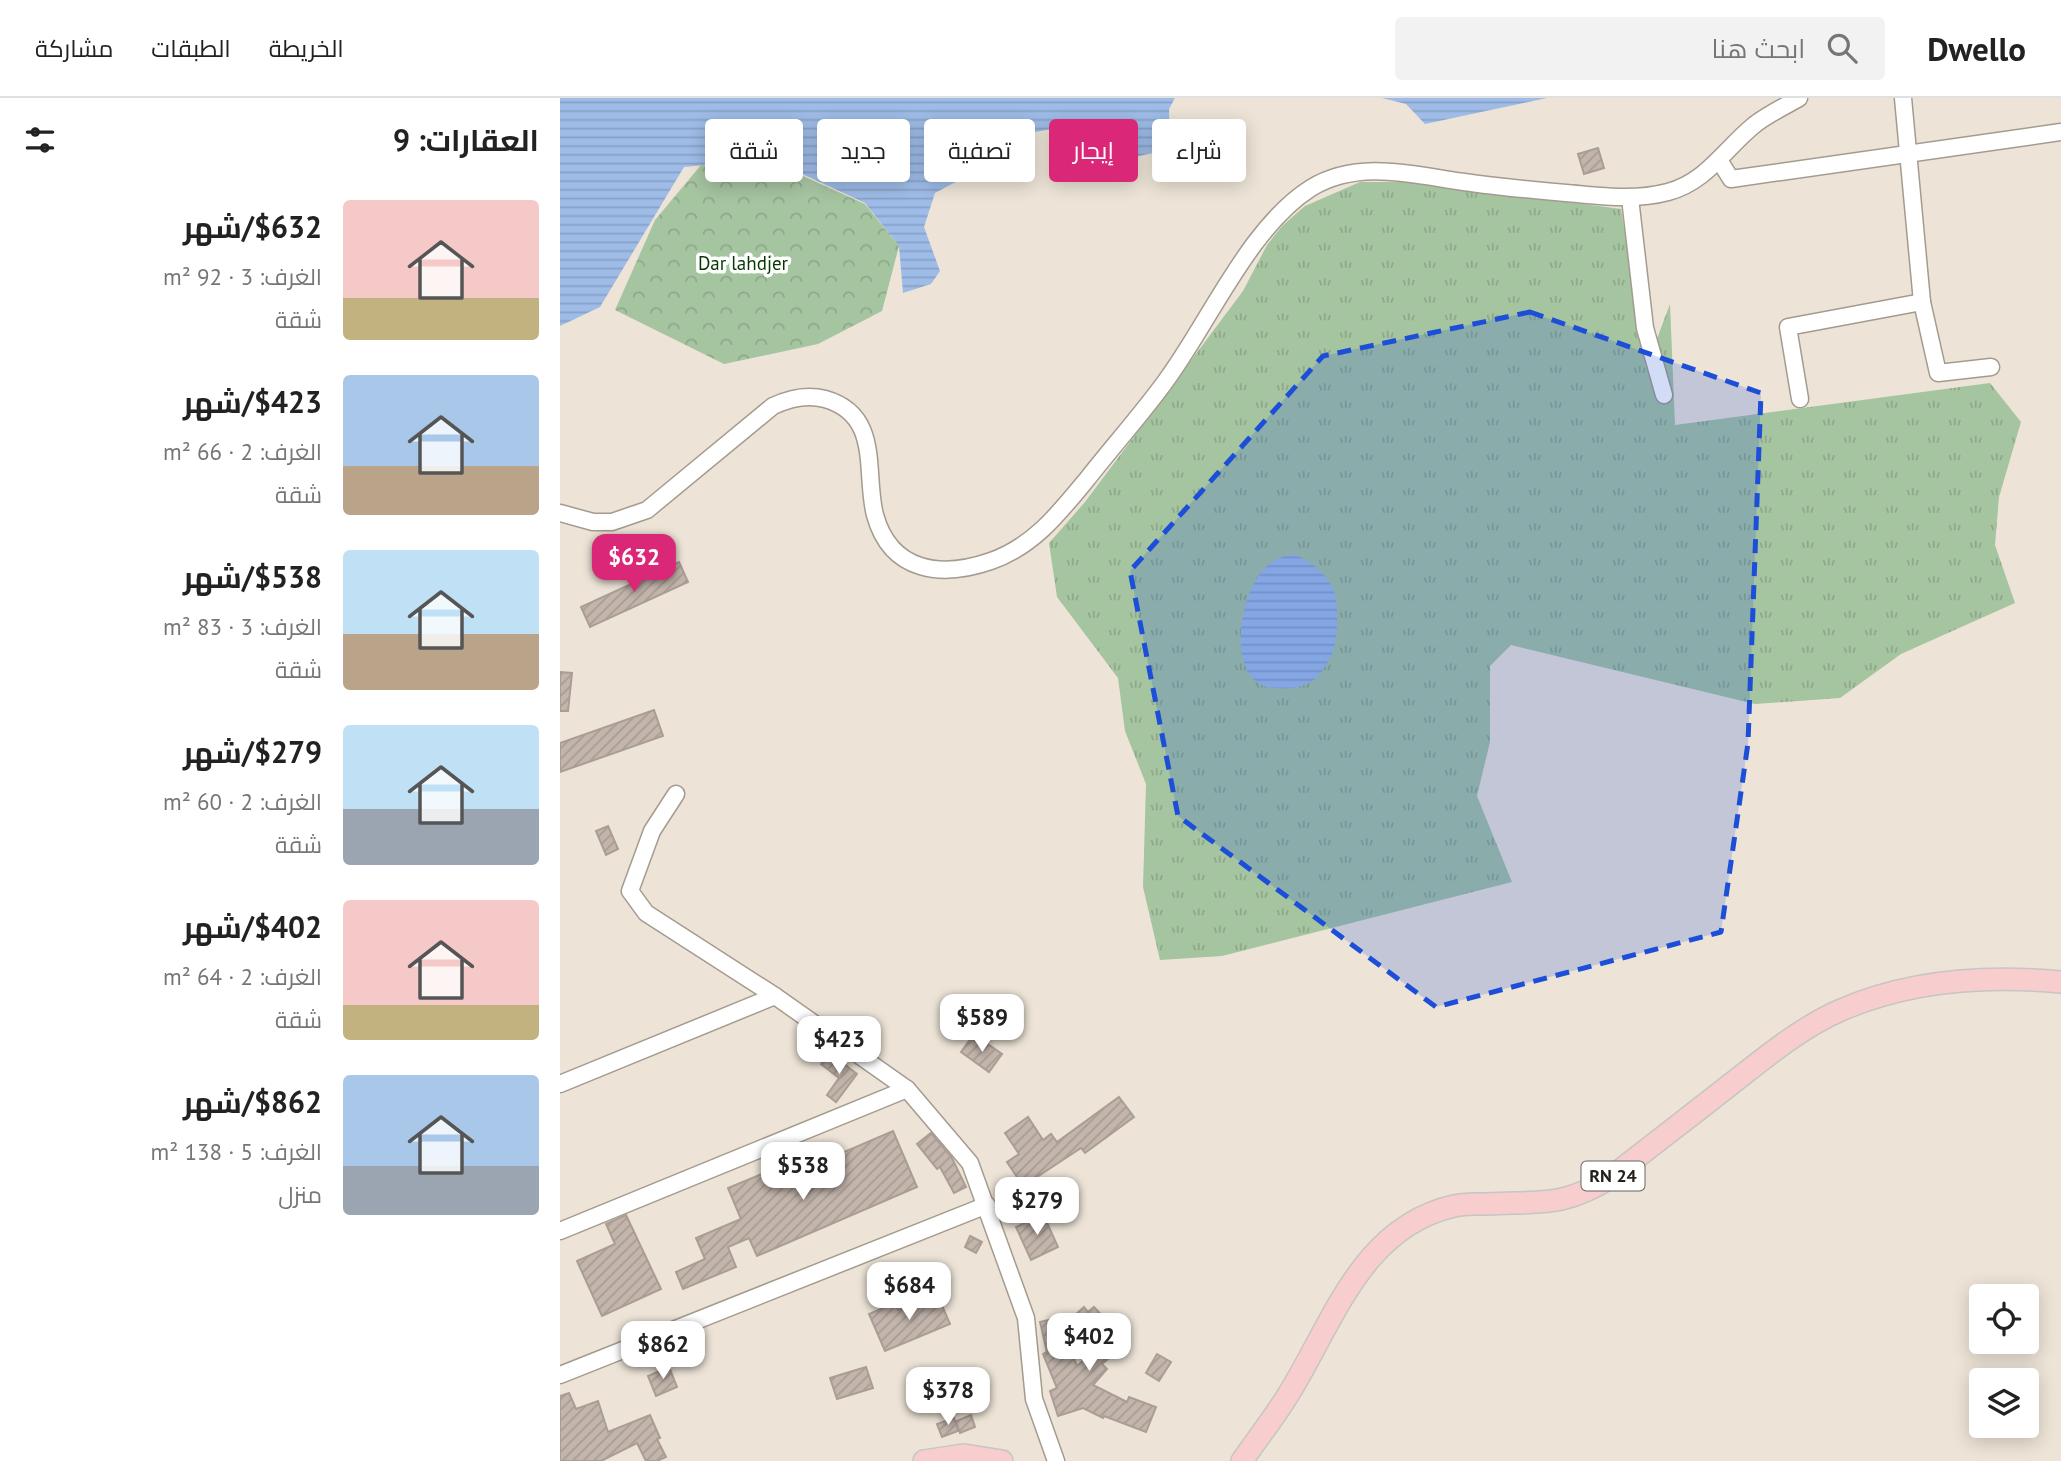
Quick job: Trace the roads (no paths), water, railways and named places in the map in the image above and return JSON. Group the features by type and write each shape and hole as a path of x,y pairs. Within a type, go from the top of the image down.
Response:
{"main road":[{"name":"RN 24","path":"1242,1461 1287,1396 1370,1256 1395,1233 1424,1215 1456,1205 1540,1204 1591,1190 1791,1037 1840,1010 1893,991 1948,982 2029,979 2061,982"},
{"path":"924,1461 964,1455 1002,1461"}],"street":[{"path":"560,513 575,519 612,522 647,510 773,406 794,398 817,397 832,401 845,409 861,426 868,449 875,513 888,542 899,554 926,569 960,569 993,561 1023,546 1050,524 1166,382 1263,231 1292,202 1314,186 1365,170 1392,171 1527,190 1630,198 1667,192 1704,175 1755,124 1799,98"},
{"path":"1903,98 1922,302 1938,373 1991,367"},
{"path":"1719,160 1731,179 2061,132"},
{"path":"1630,198 1645,328 1664,395"},
{"path":"1800,399 1788,327 1922,302"},
{"path":"676,794 652,831 629,891 646,913 775,996 908,1089 970,1163 1026,1318 1034,1399 1056,1461"},
{"path":"560,1084 775,996"},
{"path":"560,1231 908,1089"},
{"path":"560,1375 987,1205"}],"water":[{"path":"560,98 1175,98 1169,109 1169,119 1152,119 1152,153 1138,156 1138,119 1049,119 1049,130 1035,132 1035,119 924,119 924,182 956,182 935,193 924,227 940,271 931,284 903,293 899,246 865,203 820,182 910,182 910,119 817,119 817,181 803,174 803,119 705,119 705,165 684,167 600,307 560,326"},
{"path":"1382,98 1547,98 1425,124 1406,104"},
{"path":"1293,554 1318,569 1332,586 1337,605 1336,640 1328,662 1312,681 1297,687 1275,688 1259,683 1248,672 1242,655 1243,616 1248,597 1265,568 1278,559"}],"park label":[{"name":"Dar lahdjer","path":"743,263"}]}
